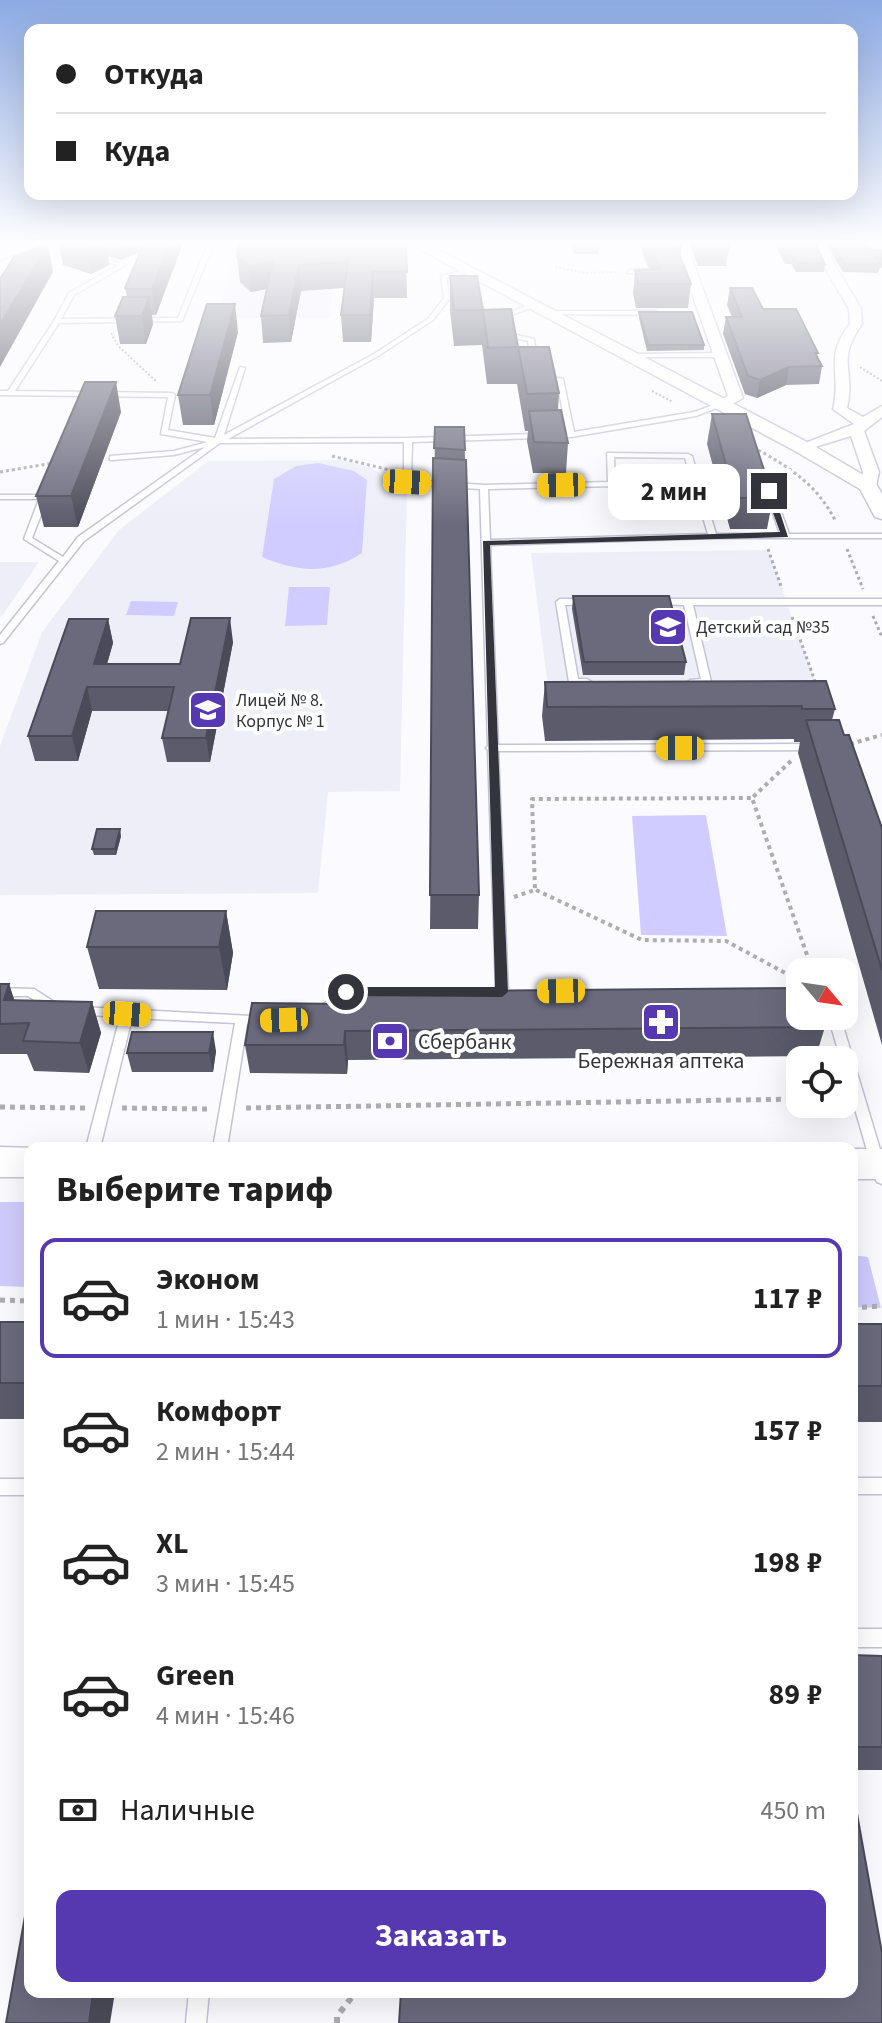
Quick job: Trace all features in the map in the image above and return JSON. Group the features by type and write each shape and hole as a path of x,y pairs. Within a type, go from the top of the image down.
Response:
{"main road":[{"path":"0,1162 24,1162"}],"street":[{"path":"596,337 802,447 868,486 882,513"},
{"path":"713,337 736,398 722,404"},
{"path":"846,337 839,365 845,387 840,409 859,427 871,472 868,486"},
{"path":"802,447 859,427 882,410"}],"lane":[{"path":"10,393 46,337"},
{"path":"0,641 81,539 218,441 403,337"},
{"path":"519,337 531,339 535,375 560,379 571,435"},
{"path":"631,356 719,355"},
{"path":"218,441 242,368"},
{"path":"0,393 172,395 164,432 218,441 571,435 696,414 722,404"},
{"path":"408,440 407,482 484,487 612,484 610,455 688,456 713,536"},
{"path":"113,458 174,453 218,441"},
{"path":"766,482 785,535"},
{"path":"484,487 502,992"},
{"path":"0,497 44,497 28,539 64,561"},
{"path":"486,543 713,536 882,536"},
{"path":"602,602 560,602 574,682 603,682"},
{"path":"645,602 882,602"},
{"path":"677,682 706,682 688,602"},
{"path":"491,748 841,747"},
{"path":"0,992 30,992 57,1010 241,1021 280,1020"},
{"path":"306,1019 325,1010 346,992 377,992"},
{"path":"486,992 518,992"},
{"path":"94,1142 127,1014"},
{"path":"221,1142 241,1021"},
{"path":"838,1030 873,1167"},
{"path":"858,1486 882,1486"},
{"path":"0,1487 24,1487"},
{"path":"858,1638 882,1638"},
{"path":"196,2023 198,1998"}],"path":[{"path":"325,455 408,474"},
{"path":"0,472 55,463"},
{"path":"764,536 817,687"},
{"path":"841,747 882,735"},
{"path":"535,890 532,799 752,798 805,747"},
{"path":"752,798 808,958"},
{"path":"498,903 535,890 642,940 726,941 786,973"},
{"path":"0,1107 226,1109 786,1099"},
{"path":"0,1300 24,1301"},
{"path":"858,1308 882,1306"},
{"path":"330,2023 337,2020 352,1998"}],"shaded area":[{"name":"Лицей № 8. Корпус № 1","path":"341,460 372,468 407,492 400,791 328,792 318,893 0,895 0,746 42,632 119,530 208,461"},
{"path":"318,463 354,471 367,480 362,553 338,565 313,569 288,566 262,557 274,479 296,466"},
{"name":"Детский сад №35","path":"768,550 822,701 550,704 531,553"},
{"path":"0,562 39,562 0,619"},
{"path":"289,587 330,587 327,625 285,626"},
{"path":"131,601 178,602 174,616 126,615"},
{"path":"706,815 727,936 641,935 632,816"},
{"path":"0,1202 24,1202 24,1287 0,1286"},
{"path":"858,1256 868,1257 881,1308 858,1307"}],"building":[{"path":"196,337 226,337 210,395 178,395"},
{"path":"487,337 516,337 518,347 488,348"},
{"path":"646,337 701,337 704,345 648,345"},
{"path":"734,337 810,337 822,366 789,367 760,380 748,376"},
{"path":"518,347 549,347 559,393 527,394"},
{"path":"85,382 116,382 71,496 36,496"},
{"path":"561,410 568,443 534,442 529,411"},
{"path":"712,414 746,414 773,498 735,498"},
{"path":"435,427 464,427 465,450 434,448"},
{"path":"433,458 466,460 479,895 430,895"},
{"path":"573,596 669,596 686,662 584,662"},
{"path":"191,618 230,618 206,738 162,738 174,687 87,687 72,736 28,736 69,619 108,619 94,664 180,664"},
{"path":"826,681 835,709 802,709 802,706 547,707 545,682"},
{"path":"806,720 839,720 844,735 849,735 882,828 882,970"},
{"path":"97,829 120,829 115,849 92,849"},
{"path":"96,911 226,911 219,947 87,947"},
{"path":"0,984 9,984 4,1000 92,1002 80,1043 23,1041 29,1023 0,1024"},
{"path":"786,988 786,1027 345,1031 344,1045 245,1045 252,1003 347,1004 348,992"},
{"path":"132,1032 213,1032 209,1053 127,1053"},
{"path":"0,1322 24,1322 24,1383 0,1383"},
{"path":"858,1324 882,1324 882,1386 858,1386"},
{"path":"858,1655 882,1656 882,1747 858,1747"},
{"path":"858,1819 882,1953 882,2023 399,2023 401,1998 858,1998"},
{"path":"24,1922 24,1998 92,1998 89,2023 6,2023"}],"place":[{"name":"Детский сад №35","path":"668,627"},
{"name":"Лицей № 8. Корпус № 1","path":"208,710"},
{"name":"Бережная аптека","path":"661,1022"},
{"name":"Сбербанк","path":"390,1041"}],"route":[{"path":"346,992 502,992 486,543 785,535 769,491"}]}
